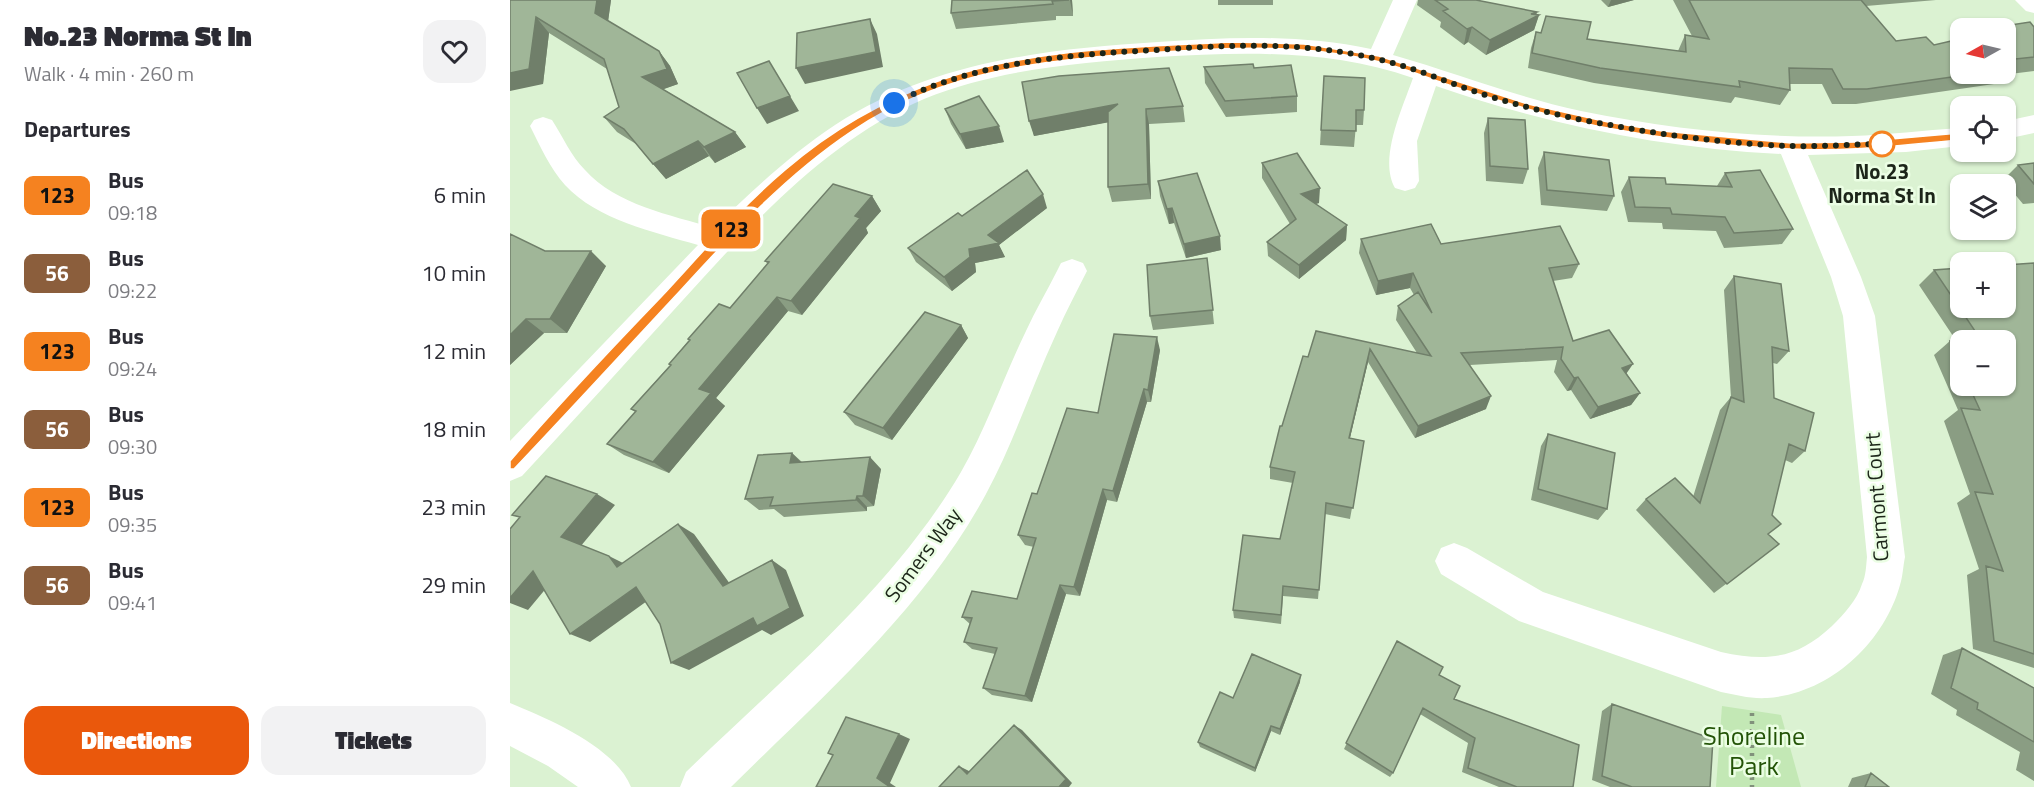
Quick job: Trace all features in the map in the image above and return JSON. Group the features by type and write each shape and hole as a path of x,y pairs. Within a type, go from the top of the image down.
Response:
{"street":[{"path":"1379,59 1405,0"},
{"path":"2027,0 2034,6"},
{"path":"510,465 720,241 788,173 848,129 912,94 977,73 1033,60 1071,55 1232,45 1304,47 1379,59 1527,106 1608,125 1662,134 1791,146 1857,145 1950,138"},
{"path":"1405,181 1404,141 1427,75"},
{"path":"2016,128 2034,124"},
{"path":"543,126 561,159 577,181 594,195 613,205 720,241"},
{"name":"Carmont Court","path":"1454,561 1533,608 1721,672 1751,678 1776,677 1802,670 1828,656 1850,636 1867,613 1881,587 1886,557 1859,316 1846,277 1791,146"},
{"name":"Somers Way","path":"701,787 880,610 918,567 939,538 973,484 989,453 1041,332 1072,271"},
{"path":"510,724 571,758 610,787"}],"path":[{"path":"1751,678 1752,787"}],"green space":[{"name":"Shoreline Park","path":"1722,706 1781,715 1801,787 1716,787"}],"building":[{"path":"510,0 597,0 595,13 659,51 667,69 642,77 735,132 704,147 698,141 653,164 624,129 604,117 619,107 604,59 536,17 529,69 510,73"},
{"path":"952,0 1069,0 1052,1 1053,4 951,13"},
{"path":"1435,0 1476,0 1537,12 1531,14 1539,15 1490,40 1472,27 1467,29 1443,11 1448,9"},
{"path":"1689,0 1861,0 1896,41 1926,37 1934,45 1950,41 1950,77 1867,89 1843,89 1832,69 1789,68 1790,90 1739,81 1740,87 1600,68 1532,53 1536,32 1541,33 1546,16 1591,22 1587,39 1686,52 1685,35 1709,39"},
{"path":"870,19 876,52 796,68 797,33"},
{"path":"2030,22 2034,27 2034,57 2016,59 2016,24"},
{"path":"769,61 790,96 757,108 737,73"},
{"path":"1253,64 1254,68 1291,65 1297,96 1225,101 1204,67"},
{"path":"1169,68 1183,106 1146,109 1148,184 1108,187 1108,112 1118,104 1029,121 1022,82 1059,76"},
{"path":"1324,76 1365,78 1364,110 1356,110 1356,131 1321,130"},
{"path":"979,96 999,126 960,134 945,109"},
{"path":"1488,118 1525,120 1528,169 1490,166"},
{"path":"1544,152 1609,160 1614,196 1547,190"},
{"path":"1297,153 1320,188 1301,194 1347,225 1299,265 1267,242 1296,219 1262,163"},
{"path":"2034,163 2034,184 2018,165"},
{"path":"1027,170 1043,194 988,235 999,243 969,249 970,257 944,277 908,248 958,213 962,216"},
{"path":"1760,170 1793,229 1734,233 1725,217 1672,214 1670,208 1635,207 1629,177 1665,178 1666,184 1732,187 1725,173"},
{"path":"1197,173 1220,236 1184,244 1172,208 1167,209 1158,181"},
{"path":"833,184 872,196 855,216 860,218 791,301 777,297 699,389 711,393 653,462 607,444 636,411 631,409 671,365 669,364 690,340 688,339 719,304 730,308 769,262 765,261"},
{"path":"1431,224 1441,244 1560,226 1579,264 1549,268 1573,341 1609,330 1633,364 1622,368 1640,393 1598,407 1578,377 1574,378 1561,359 1563,347 1461,353 1491,396 1418,426 1370,349 1349,438 1364,441 1353,508 1326,503 1319,590 1283,586 1281,615 1233,610 1243,535 1280,539 1295,472 1270,467 1280,426 1282,426 1303,356 1308,357 1316,331 1431,356 1398,306 1418,292 1432,313 1413,273 1378,281 1361,239"},
{"path":"510,234 545,251 591,251 550,319 526,319 510,335"},
{"path":"1207,258 1213,310 1150,316 1147,265"},
{"path":"2034,263 2034,654 1994,641 1986,566 2003,571 1975,492 1993,494 1961,408 1980,410 1974,396 2016,396 2016,330 1974,330 1966,318 2016,318 2016,264"},
{"path":"1950,269 1950,294 1934,270"},
{"path":"1734,276 1781,284 1789,351 1772,347 1774,398 1814,413 1805,451 1789,444 1772,515 1781,524 1768,534 1779,544 1727,584 1646,499 1675,478 1700,503 1731,397 1744,402"},
{"path":"925,312 961,325 883,428 844,412"},
{"path":"1114,334 1157,337 1148,390 1144,389 1113,491 1103,489 1074,587 1060,585 1025,696 983,688 997,648 964,642 972,618 962,617 972,591 1017,599 1036,538 1018,535 1032,493 1037,494 1067,408 1098,413"},
{"path":"1548,434 1615,453 1607,509 1538,489"},
{"path":"792,453 790,463 870,457 863,496 857,496 856,500 770,506 773,497 745,499 758,455"},
{"path":"546,476 597,494 561,537 609,556 617,567 678,524 723,586 772,560 790,608 757,626 753,618 671,663 660,624 636,587 570,634 533,571 510,598 510,529 520,517 512,515"},
{"path":"1397,641 1443,667 1439,675 1460,686 1454,699 1579,745 1573,787 1517,787 1468,768 1475,738 1423,708 1393,773 1346,743"},
{"path":"1962,648 2034,688 2034,742 1977,709 1978,703 1951,688"},
{"path":"1252,654 1301,675 1280,729 1271,726 1255,768 1198,742 1220,692 1233,698"},
{"path":"1612,704 1713,739 1710,787 1632,787 1602,776"},
{"path":"846,717 899,734 877,778 890,787 816,787 833,755 828,753"},
{"path":"1014,725 1066,779 1059,787 939,787 959,766 967,774"},
{"path":"1871,773 1889,787 1865,787"}],"bus line":[{"name":"123","path":"510,465 720,241 788,173 848,129 912,94 947,81 1003,66 1071,55 1194,47 1232,45 1304,47 1379,59 1527,106 1608,125 1662,134 1791,146 1857,145 1950,138"}],"place":[{"name":"No.23 Norma St In","path":"1882,144"}],"route":[{"path":"894,103 947,81 1033,60 1071,55 1194,47 1265,45 1345,52 1379,59 1527,106 1608,125 1662,134 1791,146 1882,144"}]}
